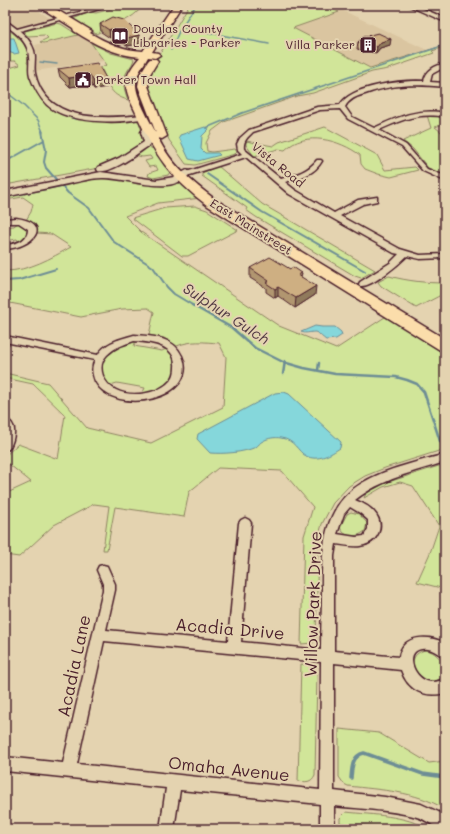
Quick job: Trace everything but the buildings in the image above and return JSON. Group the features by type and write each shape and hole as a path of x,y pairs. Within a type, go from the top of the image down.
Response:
{"main road":[{"path":"157,50 178,5"},
{"path":"157,50 186,5"},
{"path":"43,6 78,27 77,29 94,40 122,51 157,50"},
{"name":"East Mainstreet","path":"157,50 136,69 131,82 132,91 159,152 181,175 212,203 445,346"},
{"name":"East Mainstreet","path":"157,50 145,74 143,81 144,88 164,142 174,158 181,175 445,335"}],"street":[{"path":"16,31 111,5"},
{"path":"410,5 445,20"},
{"path":"5,22 29,45 33,56 32,72 39,90 43,97 54,106 67,113 87,118 145,122 147,143 126,158 101,169 71,178"},
{"path":"427,83 427,76 430,72 445,65"},
{"path":"445,85 409,82 386,85 351,97 344,101 342,107 348,116 406,147 425,170 445,179"},
{"name":"Vista Road","path":"342,107 319,108 251,131 244,136 240,142 241,150 278,182 297,195 404,254 424,258 445,256"},
{"path":"374,130 413,113 427,112 445,114"},
{"path":"5,187 105,175 152,184 246,155"},
{"path":"278,182 305,173 316,167 319,161"},
{"path":"101,169 147,179 181,175"},
{"path":"5,194 43,183"},
{"path":"334,216 361,202 374,199"},
{"path":"5,221 15,220 26,222 32,228 33,232 29,239 23,243 5,248"},
{"path":"363,284 393,265 404,254"},
{"path":"134,338 149,338 163,342 173,349 180,358 181,369 177,379 164,391 145,397 130,397 112,392 102,385 96,372 99,358 107,349 119,342 134,338"},
{"path":"5,339 99,358"},
{"path":"5,422 8,426 10,435 5,446"},
{"name":"Willow Park Drive","path":"327,829 330,538 335,519 348,500 362,488 377,480 442,459"},
{"path":"330,538 350,542 361,541 369,538 373,533 373,519 348,500"},
{"path":"234,647 245,524"},
{"name":"Acadia Lane","path":"69,770 109,590 109,584 103,570"},
{"name":"Acadia Drive","path":"99,635 405,664"},
{"path":"445,651 432,644 416,644 406,654 405,664 409,675 418,684 430,689 445,686"},
{"name":"Omaha Avenue","path":"5,764 385,804 414,809 431,815 445,823"},
{"path":"167,829 174,782"}],"shaded area":[{"path":"5,5 30,5 51,19 5,31"},
{"path":"325,5 331,5 427,50 370,68 292,28 339,12"},
{"path":"78,35 91,43 104,61 34,71 34,65 37,62 38,57 35,45"}],"green space":[{"path":"144,5 139,11 128,19 96,34 73,19 90,12 96,13 123,6"},
{"path":"189,5 325,5 339,12 293,28 370,68 445,45 445,47 432,51 434,53 388,69 372,72 313,93 297,96 224,122 212,131 206,143 207,151 212,152 235,149 237,152 235,154 195,165 186,164 169,140 149,88 148,74"},
{"path":"57,23 78,35 44,43 40,42 48,38 45,35 28,36 24,33 25,31"},
{"path":"9,30 24,44 28,53 27,63 29,64 30,72 35,85 42,98 53,107 65,113 78,116 136,120 139,122 145,141 128,155 99,168 5,185 5,69 20,65 15,61 5,61 5,31"},
{"path":"91,43 111,53 134,59 124,78 124,89 128,100 117,95 110,88 101,67 107,65"},
{"path":"427,115 445,117 440,122 443,124 435,127 445,135 445,176 428,168 413,149 403,141 431,128"},
{"path":"325,127 377,155 385,170 415,167 418,170 391,177 378,174 365,169 361,164 360,155 352,150 343,145 322,139 302,140 285,150 278,149 254,156 246,145 246,141 273,146 279,142"},
{"path":"148,147 154,149 170,172 168,175 153,178 148,176 149,173 158,170 156,166 149,167 145,161 152,159 150,156 142,157 135,155 143,148"},
{"path":"218,166 262,204 375,270 361,278 355,276 256,217 246,210 247,208 202,176 202,173"},
{"path":"95,177 118,178 137,184 147,185 180,183 201,198 158,203 125,216 141,232 279,326 336,349 388,315 445,354 445,449 365,476 349,486 333,503 322,524 318,539 316,638 313,643 301,644 304,536 313,507 282,471 218,468 189,492 184,517 115,507 107,550 103,550 109,506 94,504 54,525 19,557 5,555 5,494 31,482 5,461 5,456 18,444 58,459 65,415 33,384 5,378 5,373 48,383 87,428 151,443 223,407 226,357 219,343 192,342 177,346 164,338 149,335 154,312 148,308 122,309 81,317 5,302 5,271 23,269 48,259 71,247 51,234 37,233 35,225 26,220 31,212 33,204 23,197 5,200 5,196"},
{"path":"195,206 207,210 238,230 188,256 182,256 132,218 165,208"},
{"path":"19,222 29,227 28,237 19,242 17,239 5,241 5,227 14,226"},
{"path":"389,276 431,283 445,283 445,293 416,308 381,286 378,282"},
{"path":"127,341 136,341 134,346 162,351 168,348 173,352 177,373 162,388 142,394 145,388 117,383 107,386 103,382 100,362 106,353"},
{"path":"445,464 445,589 417,582 430,553 439,526 413,486 400,482 383,487 364,498 366,493 382,484"},
{"path":"351,512 359,514 367,523 365,531 355,536 344,533 340,527 347,514"},
{"path":"425,650 435,654 442,662 444,671 440,679 433,681 426,680 420,677 416,671 413,665 414,659 417,654"},
{"path":"301,664 312,667 317,673 315,775 310,781 306,782 298,781"},
{"path":"339,729 379,733 429,763 445,761 445,809 422,798 398,792 348,786 344,784 339,777"},
{"path":"346,812 399,818 419,824 429,829 391,829 389,827 340,823 340,818"}],"water":[{"path":"5,38 14,38 19,53 14,54 5,51"},
{"path":"205,127 209,129 202,136 201,149 205,153 218,153 220,155 198,161 189,159 179,137 180,135"},
{"path":"315,326 335,327 341,332 342,335 336,339 326,340 320,334 315,332 301,332"},
{"path":"284,392 289,394 341,442 340,448 333,453 320,458 311,458 303,454 293,443 286,439 269,438 261,442 256,447 245,451 210,453 197,439 198,434 275,393"}],"waterway":[{"path":"182,26 196,5"},
{"path":"440,5 445,6"},
{"path":"171,50 182,26"},
{"path":"182,26 199,31 269,44"},
{"path":"206,128 242,113 445,45"},
{"path":"40,62 57,64"},
{"name":"Sulphur Gulch","path":"5,91 23,105 38,120 43,132"},
{"path":"68,116 75,119"},
{"name":"Sulphur Gulch","path":"42,131 44,140"},
{"path":"5,162 44,140"},
{"name":"Sulphur Gulch","path":"44,140 46,150 44,162 46,168 68,193 89,208 114,242 153,267 167,287 174,294 194,306"},
{"path":"207,174 262,212 365,271"},
{"path":"5,197 61,186"},
{"path":"5,281 19,280 56,269"},
{"name":"Sulphur Gulch","path":"192,305 232,328 255,348 285,363"},
{"path":"283,374 285,363"},
{"name":"Sulphur Gulch","path":"285,363 335,374 396,377 417,384 424,392 440,441 445,449"},
{"name":"Sulphur Gulch","path":"318,370 319,363"},
{"path":"351,778 353,762 360,754 364,753 423,774 445,777"}],"place":[{"name":"Douglas County Libraries - Parker","path":"120,36"},
{"name":"Villa Parker","path":"368,45"},
{"name":"Parker Town Hall","path":"83,80"}]}
